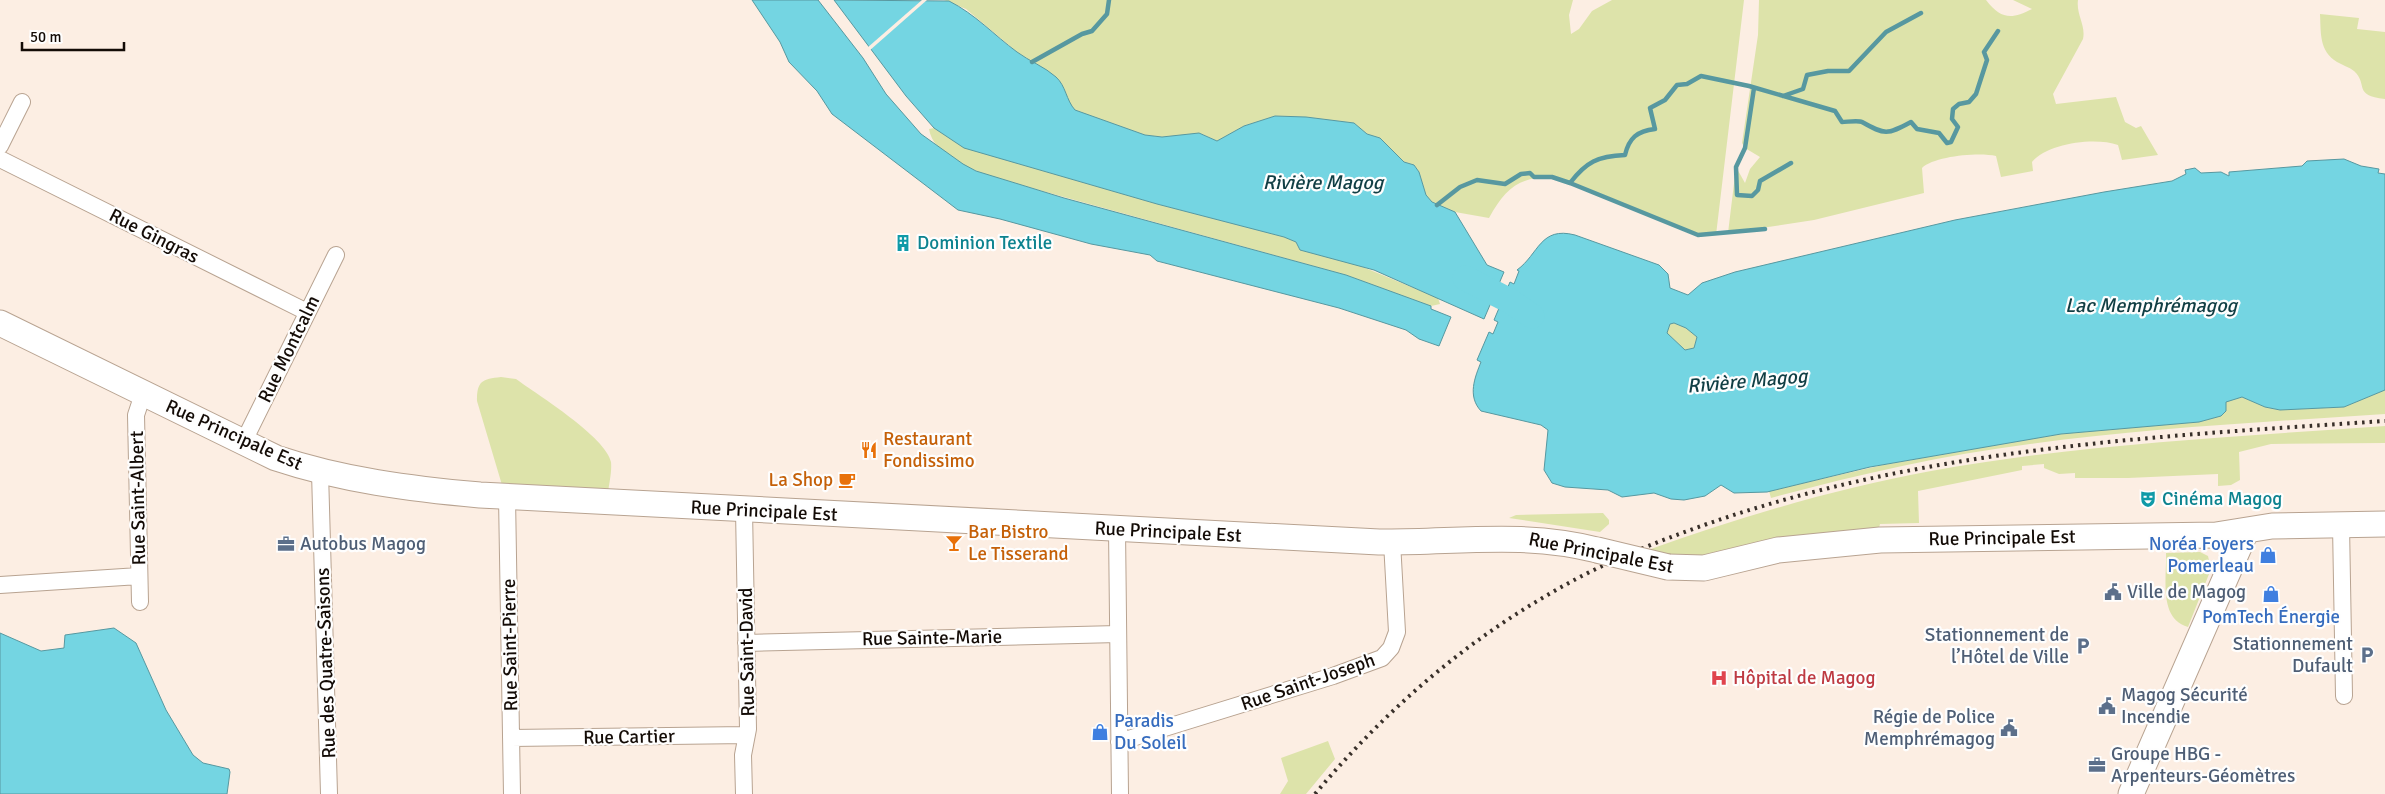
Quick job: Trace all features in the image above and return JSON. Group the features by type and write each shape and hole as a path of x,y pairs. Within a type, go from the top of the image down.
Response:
{"main road":[{"name":"Rue Principale Est","path":"0,324 276,458 320,472 424,490 507,497 1392,542 1518,538 1570,544 1668,567 1704,568 1778,550 1866,540 2199,535 2246,531 2272,526 2385,524"},
{"path":"2131,794 2246,531"}],"street":[{"path":"0,146 22,102"},
{"name":"Rue Gingras","path":"0,158 307,312"},
{"name":"Rue Montcalm","path":"243,443 336,256"},
{"name":"Rue Saint-Albert","path":"140,602 136,415 143,394"},
{"name":"Rue des Quatre-Saisons","path":"320,472 329,794"},
{"name":"Rue Saint-Pierre","path":"507,497 512,794"},
{"name":"Rue Saint-David","path":"744,510 748,735 743,755 744,794"},
{"path":"2341,525 2344,696"},
{"path":"1117,529 1120,794"},
{"name":"Rue Saint-Joseph","path":"1119,742 1324,679 1382,658 1391,648 1397,632 1392,542"},
{"path":"0,585 140,576"},
{"name":"Rue Sainte-Marie","path":"746,642 1118,634"},
{"name":"Rue Cartier","path":"511,738 748,735"}],"green space":[{"path":"944,0 1573,0 1569,15 1571,34 1579,29 1592,11 1612,0 1744,0 1716,235 1698,235 1552,177 1530,179 1521,182 1507,192 1489,218 1455,212 1432,202 1426,195 1419,172 1414,165 1404,162 1380,138 1367,134 1354,123 1306,117 1275,116 1244,126 1217,141 1202,134 1162,137 1145,135 1074,110 1068,103 1055,76 1018,53 966,9"},
{"path":"1759,0 1986,0 1997,11 2007,16 2012,16 2032,9 2013,0 2078,0 2078,10 2084,34 2083,39 2053,94 2056,104 2116,97 2125,122 2136,128 2141,126 2158,155 2122,160 2118,145 2097,142 2072,143 2039,155 2032,162 2033,171 2001,177 1996,156 1979,154 1957,156 1936,160 1922,168 1924,193 1814,220 1728,233 1736,167 1745,183 1750,169 1760,157 1745,148 1742,143 1758,35"},
{"path":"2320,14 2359,18 2357,29 2385,32 2385,99 2368,95 2354,71 2331,58 2327,53 2322,41"},
{"path":"934,128 964,147 1157,204 1284,237 1296,242 1300,250 1358,265 1438,298 1440,304 1431,306 1346,275 992,177 974,170 945,154 932,138 929,129"},
{"path":"1674,323 1686,328 1697,337 1694,348 1685,350 1667,333 1670,324"},
{"path":"501,377 516,379 570,417 597,441 611,462 608,493 502,485 477,401 478,389 482,382"},
{"path":"2385,390 2385,414 2208,426 2074,438 1932,460 1835,481 1771,498 1769,491 1883,465 2061,434 2199,422 2221,416 2225,402 2242,397 2265,407 2279,410 2344,407"},
{"path":"2385,426 2385,443 2271,444 2239,452 2240,480 2231,485 2218,486 2218,474 2075,478 2075,473 2059,474 2044,468 2044,464 2022,466 2022,470 1918,491 1919,523 1880,524 1879,528 1690,559 1648,550 1717,526 1823,495 1931,471 2044,454 2158,442"},
{"path":"1603,513 1609,520 1609,524 1600,532 1509,518 1516,515"},
{"path":"2200,552 2208,556 2211,569 2188,627 2178,623 2168,606 2165,585 2166,553"},
{"path":"1328,741 1335,759 1306,794 1280,794 1288,781 1281,758"}],"water":[{"path":"752,0 818,0 863,58 886,94 921,134 976,171 1064,198 1346,275 1431,306 1431,309 1451,317 1439,346 1419,339 1406,330 1339,308 1157,261 1150,255 1091,244 1000,219 958,210 832,114 817,91 789,62 780,42"},
{"name":"Rivière Magog","path":"834,0 949,1 976,18 1017,52 1056,77 1075,110 1145,135 1162,137 1199,133 1217,141 1244,126 1275,116 1306,117 1354,123 1367,134 1380,138 1404,162 1414,165 1419,172 1426,195 1432,202 1455,212 1487,265 1504,272 1484,319 1374,270 1300,250 1296,242 1284,237 1157,204 964,148 934,128 906,96"},
{"name":"Lac Memphrémagog","path":"2344,159 2361,166 2379,169 2378,173 2385,174 2385,390 2344,407 2280,410 2265,407 2242,397 2226,402 2226,411 2221,416 2199,422 2061,434 1870,467 1767,492 1734,493 1721,485 1705,496 1684,500 1671,499 1654,493 1622,497 1608,490 1565,487 1552,483 1544,470 1548,430 1541,425 1481,411 1474,399 1473,386 1481,362 1477,360 1489,332 1493,334 1498,322 1494,320 1510,282 1514,284 1519,271 1517,270 1541,243 1554,234 1575,235 1659,265 1668,274 1670,288 1688,295 1702,283 1735,272 1955,220 2172,181 2186,174 2185,170 2195,168 2201,173 2221,172 2229,176 2229,172 2302,166 2307,161","holes":["1674,323 1686,328 1697,337 1694,348 1685,350 1667,333 1670,324"]},
{"path":"114,628 136,643 166,710 193,755 203,763 229,769 227,794 0,794 0,633 41,651 64,648 65,635"}],"pier":[{"path":"922,0 927,0 869,51 867,48"}],"waterway":[{"path":"1032,62 1082,34 1092,31 1107,14 1109,0"},
{"path":"1783,96 1803,89 1807,75 1828,71 1849,71 1886,32 1921,13"},
{"path":"1570,183 1587,165 1607,157 1625,155 1629,144 1635,136 1655,129 1650,108 1665,100 1677,85 1687,84 1701,76 1749,86 1835,111 1842,122 1860,121 1881,131 1891,131 1911,122 1917,129 1939,133 1947,143 1951,142 1958,127 1952,119 1953,109 1959,104 1969,102 1976,94 1987,60 1984,52 1998,31"},
{"path":"1754,88 1745,148 1736,167 1737,195 1752,196 1758,190 1760,181 1791,163"},
{"path":"1437,205 1460,187 1477,180 1505,184 1521,174 1530,173 1534,177 1552,177 1570,183 1698,235 1765,229"},
{"name":"Rivière Magog","path":"1465,278 1510,301 1532,316"}],"railway":[{"path":"1315,794 1367,736 1395,709 1454,658 1485,635 1517,613 1570,582 1608,563 1707,524 1789,498 1873,478 1957,462 2127,440 2385,421"}],"place":[{"name":"Dominion Textile","path":"903,243"},
{"name":"Restaurant Fondissimo","path":"869,450"},
{"name":"La Shop","path":"847,480"},
{"name":"Cinéma Magog","path":"2148,499"},
{"name":"Bar Bistro Le Tisserand","path":"954,543"},
{"name":"Autobus Magog","path":"286,544"},
{"name":"Noréa Foyers Pomerleau","path":"2268,555"},
{"name":"Ville de Magog","path":"2113,592"},
{"name":"PomTech Énergie","path":"2271,594"},
{"name":"Stationnement de l’Hôtel de Ville","path":"2083,646"},
{"name":"Stationnement Dufault","path":"2367,655"},
{"name":"Hôpital de Magog","path":"1719,678"},
{"name":"Magog Sécurité Incendie","path":"2107,706"},
{"name":"Régie de Police Memphrémagog","path":"2009,728"},
{"name":"Paradis Du Soleil","path":"1100,732"},
{"name":"Groupe HBG - Arpenteurs-Géomètres","path":"2097,765"}]}
